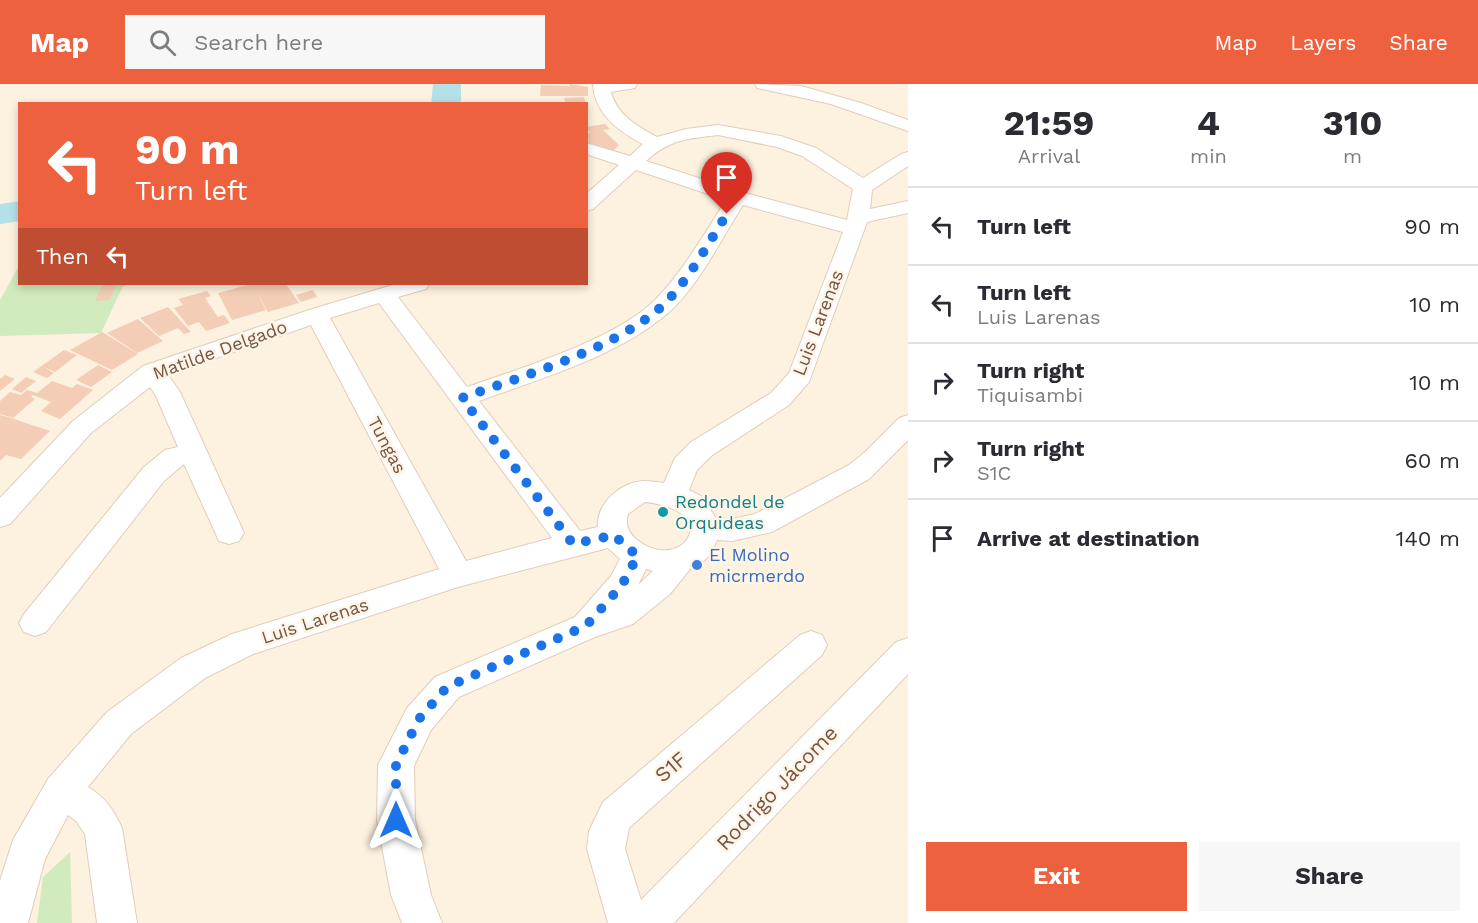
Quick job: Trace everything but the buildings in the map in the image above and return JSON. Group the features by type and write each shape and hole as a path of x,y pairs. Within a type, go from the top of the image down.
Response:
{"street":[{"path":"629,84 601,86 607,109 629,130 655,143"},
{"path":"763,84 828,97 908,126"},
{"path":"588,203 655,143 686,134 718,130 781,142 809,152 863,187 908,158"},
{"path":"588,149 738,197 855,223 908,207"},
{"name":"Luis Larenas","path":"673,494 685,465 701,449 780,399 800,376 855,223 863,187"},
{"path":"462,398 566,360 631,329 661,307 683,282 738,197"},
{"name":"Matilde Delgado","path":"0,516 82,427 152,372 317,315 415,285"},
{"path":"384,295 573,544"},
{"name":"Tungas","path":"317,315 458,575"},
{"path":"152,372 167,392 229,533"},
{"path":"706,528 732,530 762,524 859,472 875,459 908,424"},
{"path":"35,623 154,474 175,457 194,452"},
{"path":"658,490 689,502 701,514 706,528 704,542 695,553 680,560 651,560 627,545 612,524 614,512 630,495 658,490"},
{"name":"Luis Larenas","path":"62,791 119,723 193,668 243,644 458,575 573,544 627,545"},
{"path":"586,626 622,585 627,545"},
{"path":"422,923 411,895 396,820 396,765 419,719 447,687 586,626 622,615 660,585 680,560"},
{"name":"S1F","path":"628,923 606,849 608,831 616,815 811,645"},
{"name":"Rodrigo Jácome","path":"646,923 908,652"},
{"path":"8,923 13,854 62,791 89,808 103,828 117,923"}],"green space":[{"path":"18,268 18,285 124,285 101,333 0,336 0,300"},
{"path":"70,852 72,923 37,923 43,877"}],"waterway":[{"path":"446,102 447,84"},
{"path":"0,214 18,211"}],"place":[{"name":"Redondel de Orquideas","path":"663,512"},
{"name":"El Molino micrmerdo","path":"697,565"}],"route":[{"path":"396,820 396,765 419,719 447,687 586,626 622,585 638,555 625,547 615,535 573,544 462,398 566,360 631,329 661,307 683,282 727,214"}]}
